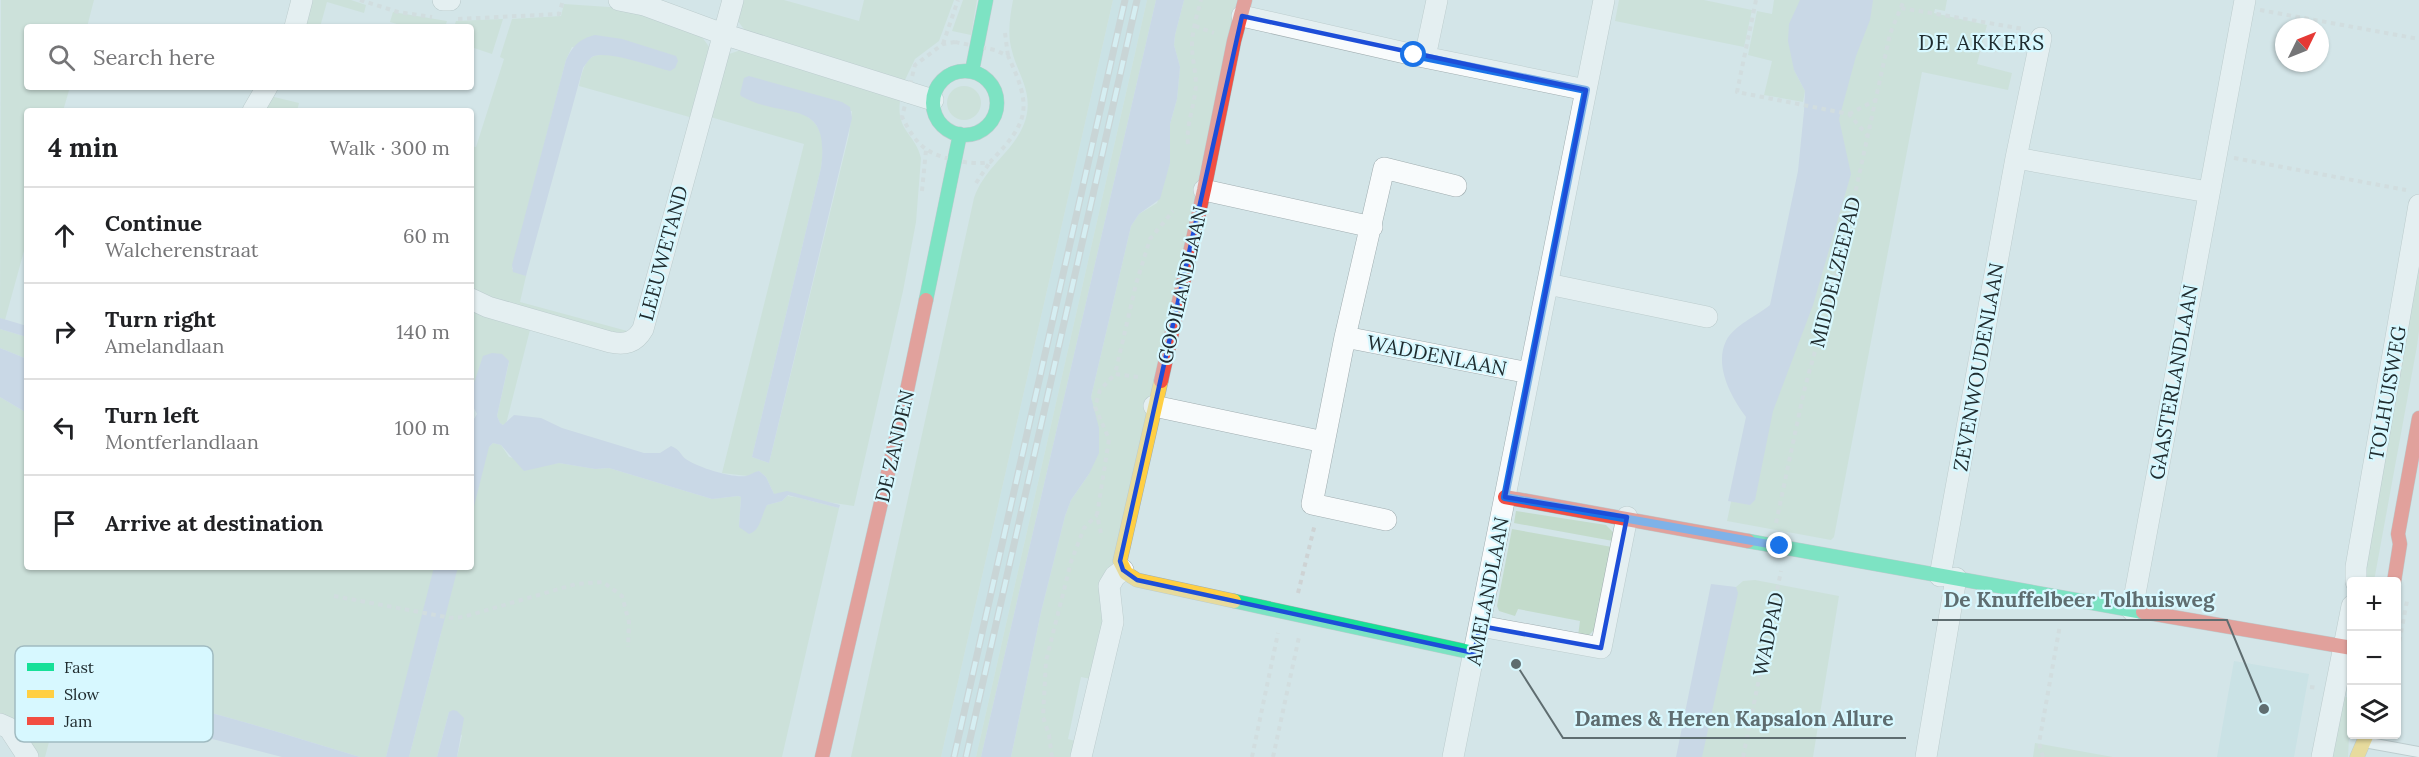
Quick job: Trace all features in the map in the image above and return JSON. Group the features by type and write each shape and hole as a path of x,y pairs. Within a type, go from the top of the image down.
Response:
{"street":[{"path":"296,24 302,0"},
{"path":"443,0 450,0"},
{"path":"619,0 644,5 723,34 933,100"},
{"name":"LEEUWETAND","path":"474,300 494,309 610,342 621,344 635,340 643,329 733,0"},
{"path":"972,71 986,0"},
{"path":"1425,57 1437,0"},
{"name":"AMELANDLAAN","path":"1454,757 1604,0"},
{"name":"GAASTERLANDLAAN","path":"2132,610 2244,3"},
{"path":"1244,8 1425,57 1586,90"},
{"name":"GOOILANDLAAN","path":"1081,757 1113,622 1109,586 1115,576 1123,570 1120,561 1204,190 1234,41 1244,8"},
{"name":"ZEVENWOUDENLAAN","path":"1926,757 1948,577 2016,158 2041,38"},
{"path":"972,71 982,76 993,87 996,108 986,127 971,134 960,134 946,128 938,120 933,100 937,87 946,77 958,72 972,71"},
{"path":"255,108 265,90"},
{"name":"DE ZANDEN","path":"822,757 906,395 960,134"},
{"path":"2016,158 2208,192"},
{"path":"1386,520 1312,504 1345,337 1384,168 1456,186"},
{"path":"1204,190 1372,227"},
{"name":"TOLHUISWEG","path":"2356,577 2414,198"},
{"path":"1548,284 1707,317"},
{"name":"WADDENLAAN","path":"1345,337 1529,373"},
{"path":"1154,406 1324,442"},
{"name":"TOLHUISWEG","path":"2395,577 2400,544 2398,534 2419,418"},
{"path":"1505,497 2347,647"},
{"path":"1480,626 1601,648 1627,517"},
{"name":"TOLHUISWEG","path":"2381,569 2391,541 2398,534"},
{"path":"1123,570 1129,577 1137,580 1474,653"},
{"path":"2322,757 2347,651"},
{"path":"0,724 9,728 15,737"},
{"path":"18,742 28,757"}],"lane":[{"path":"2359,743 2419,752"}],"path":[{"path":"943,44 958,0"},
{"path":"1189,149 1186,132 1195,93 1196,72 1192,48 1193,31 1201,0"},
{"path":"1756,0 1737,92 1849,114 1868,136"},
{"name":"MIDDELZEEPAD","path":"1780,546 1776,526 1793,436 1842,253 1890,34 1904,0"},
{"path":"2244,3 2419,39"},
{"path":"1901,8 2041,32 2041,38"},
{"path":"982,171 1011,140 1019,128 1023,115 1022,87 1008,56 1006,40"},
{"path":"909,82 918,62 943,44 955,42 967,45"},
{"path":"988,49 1008,56"},
{"path":"1849,114 1876,99"},
{"path":"905,103 902,117 926,150 945,158"},
{"path":"925,158 926,150"},
{"path":"2215,154 2414,198"},
{"path":"965,162 990,162"},
{"path":"1102,538 1097,515 1109,439 1095,407 1100,390 1115,374 1136,284 1150,239 1178,206"},
{"path":"1115,374 1160,380"},
{"path":"1252,757 1293,614 1319,506"},
{"path":"1052,757 1049,735 1043,717 1046,661 1071,562 1084,528 1097,515"},
{"name":"WADPAD","path":"1743,757 1784,558 1780,546"},
{"path":"334,596 451,618 576,584 603,582 622,596 629,622 628,647"},
{"path":"2401,611 2405,612"},
{"path":"1273,757 1293,614"},
{"path":"2043,757 2039,743 2060,625"}],"highlighted area":[{"path":"1242,16 1586,90 1505,497 1627,517 1601,648 1480,626 1474,653 1137,580 1123,570 1120,561"}],"shaded area":[{"path":"1113,0 1147,0 976,757 941,757"},
{"path":"1156,0 1184,0 1174,45 1180,67 1177,99 1170,124 1170,163 1160,199 1139,214 1131,226 1091,397 1099,428 1099,453 1089,474 1071,500 1065,516 1041,612 1011,757 981,757"},
{"path":"1800,0 1873,0 1870,20 1856,56 1839,119 1851,174 1813,305 1773,411 1755,500 1750,505 1728,501 1746,417 1730,391 1722,361 1726,341 1734,330 1770,305 1798,171 1804,111 1805,91 1794,70 1788,41 1789,24"},
{"path":"595,35 622,39 676,56 678,61 675,68 670,71 607,55 598,55 588,61 583,68 526,276 513,272 512,265 566,60 577,44"},
{"path":"749,76 842,102 850,107 852,118 769,463 752,457 821,168 822,145 819,129 811,120 801,114 757,103 741,96 744,78"},
{"path":"0,318 24,325 24,336 0,329"},
{"path":"0,348 24,358 24,411 0,397"},
{"path":"492,353 502,354 509,361 497,416 503,425 514,415 541,418 562,428 644,453 660,453 671,446 686,459 716,472 746,476 759,471 766,477 774,494 787,491 840,505 839,508 788,495 782,501 767,505 758,526 749,534 739,527 741,497 712,499 609,468 595,469 559,463 524,471 501,445 493,443 489,447 474,506 474,419 477,414 474,408 474,383 483,356"},
{"path":"433,570 457,570 409,757 386,757"},
{"path":"1711,584 1736,587 1738,593 1702,757 1676,757"},
{"path":"2234,661 2309,674 2294,757 2217,757"},
{"path":"453,710 464,718 457,757 437,757 449,712"},
{"path":"213,714 360,757 282,757 213,739"}],"green space":[{"path":"1,0 94,0 88,24 24,24 24,90 69,90 64,108 24,108 24,251 5,320 0,318"},
{"path":"309,0 351,0 366,5 364,13 327,2 321,24 302,24"},
{"path":"739,0 784,0 859,21 864,0 954,0 939,41 915,59 905,80 746,32 738,21"},
{"path":"963,0 977,0 971,35 952,31"},
{"path":"1013,0 1113,0 941,757 851,757 974,198 986,175 1018,136 1027,113 1025,88 1010,45"},
{"path":"1147,0 1156,0 981,757 976,757"},
{"path":"1184,0 1237,0 1106,607 1096,680 1081,677 1068,739 1082,743 1079,757 1011,757 1041,612 1065,516 1071,500 1089,474 1093,410 1091,397 1131,226 1139,214 1157,203 1170,163 1170,124 1177,99 1180,67 1174,45"},
{"path":"1619,0 1704,0 1752,10 1744,47 1615,21"},
{"path":"1774,0 1800,0 1794,70 1805,91 1803,102 1764,95 1772,61 1748,55 1757,11 1772,14"},
{"path":"1836,0 1947,0 1945,11 1935,9 1934,13 1987,25 1977,64 2012,73 2008,90 1922,72 1834,537 1831,540 1727,521"},
{"path":"564,4 624,8 699,33 710,48 693,118 579,86 586,63 592,57 614,56 572,47 566,60 512,269 526,276 520,302 631,332 620,337 474,293 474,147 476,147 504,59 500,57 512,19 561,16"},
{"path":"393,12 447,21 446,24 390,22"},
{"path":"503,19 492,54 474,48 474,24 455,24 456,21"},
{"path":"741,50 895,96 900,101 903,126 915,143 921,158 916,222 903,291 854,506 774,494 766,477 759,471 748,476 722,473 804,144 707,116 729,54","holes":["852,111 849,135 769,463 752,457 822,161 821,134 808,117"]},
{"path":"964,86 976,91 981,103 976,115 964,120 952,115 947,103 952,91"},
{"path":"270,96 299,103 298,108 261,108"},
{"path":"2419,254 2417,346 2375,577 2362,577"},
{"path":"474,307 531,326 506,424 503,425 497,416 509,362 474,390"},
{"path":"0,329 24,336 24,358 0,348"},
{"path":"0,397 24,411 24,570 474,570 474,461 493,443 501,445 509,457 545,465 559,463 595,469 609,468 712,499 741,497 739,527 767,505 782,501 788,495 839,508 782,757 457,757 462,736 449,712 437,757 409,757 441,633 420,627 386,757 360,757 213,714 213,646 15,646 15,741 0,724"},
{"path":"1516,511 1606,525 1613,532 1613,541 1514,523"},
{"path":"1512,529 1612,547 1594,630 1588,636 1578,636 1580,621 1518,609 1515,616 1499,611 1497,606"},
{"path":"1755,580 1839,596 1813,757 1690,757 1736,587 1743,581"},
{"path":"2340,696 2347,697 2348,757 2329,757"},
{"path":"16,742 49,742 45,757 29,757"},
{"path":"2035,743 2113,757 2033,757"}],"railway":[{"path":"954,757 1125,0"},
{"path":"966,757 1137,0"}],"traffic: fast":[{"path":"972,71 986,0"},
{"path":"965,71 983,77 991,85 997,103 991,121 983,129 965,135 947,129 939,121 933,103 939,85 947,77 965,71"},
{"path":"926,300 960,134"},
{"path":"1748,541 2143,612"},
{"path":"1234,601 1474,653"}],"traffic: slow":[{"path":"1161,381 1120,561 1126,573 1137,580 1234,601"},
{"path":"2357,757 2365,739"}],"traffic: jam":[{"path":"1161,381 1204,190 1234,41 1245,0"},
{"path":"822,757 926,300"},
{"path":"2395,577 2400,544 2398,534 2419,418"},
{"path":"1505,497 1748,541"},
{"path":"2143,612 2347,647"}],"place":[{"name":"Dames & Heren Kapsalon Allure","path":"1516,664"},
{"name":"De Knuffelbeer Tolhuisweg","path":"2264,709"}],"district":[{"name":"DE AKKERS","path":"1982,42"}],"route":[{"path":"1414,55 1586,90 1505,497 1780,546"}]}
